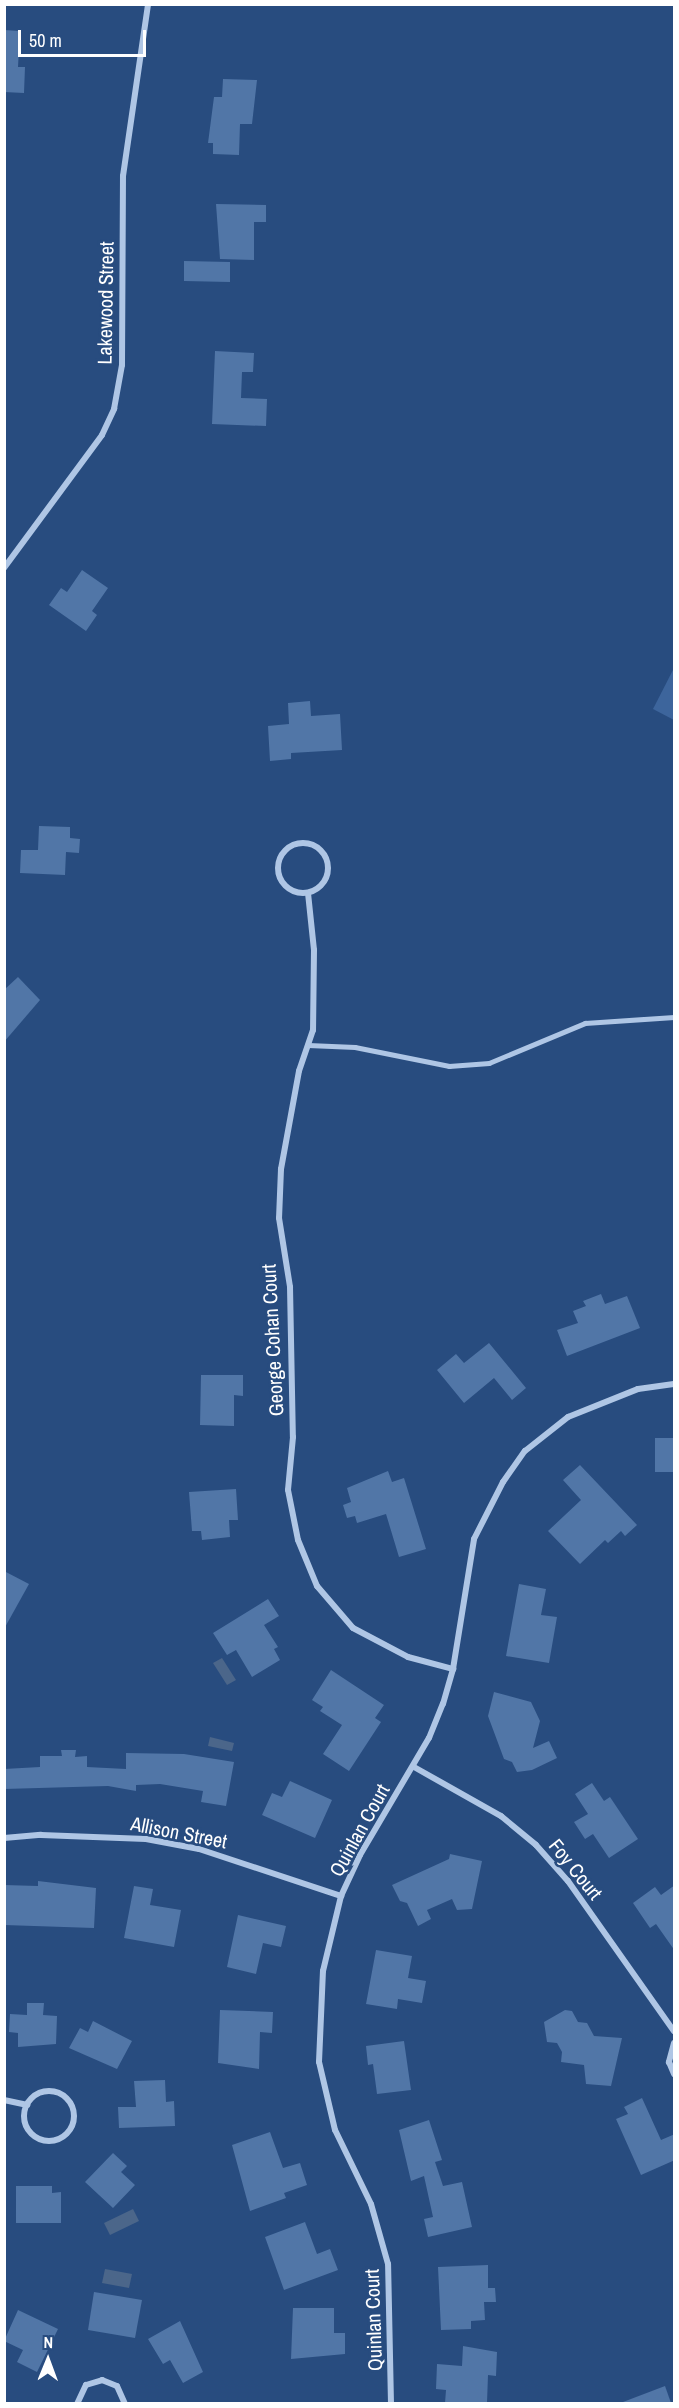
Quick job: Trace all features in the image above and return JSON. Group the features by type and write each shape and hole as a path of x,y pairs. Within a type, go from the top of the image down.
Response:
{"street":[{"name":"Lakewood Street","path":"4,568 102,435 114,409 122,365 123,176 148,4"},
{"path":"296,844 312,845 327,862 321,885 308,892 291,890 278,869 282,853 296,844"},
{"name":"George Cohan Court","path":"308,892 314,951 313,1030 299,1071 281,1168 279,1218 290,1287 293,1437 288,1490 298,1540 317,1586 353,1628 408,1657 453,1669"},
{"name":"Quinlan Court","path":"392,2403 388,2264 371,2204 335,2130 320,2062 323,1971 341,1896 360,1855 414,1767 443,1704 453,1669 474,1539 503,1482 525,1451 568,1417 602,1401 638,1389 675,1384"},
{"name":"Foy Court","path":"414,1767 501,1816 536,1845 568,1881 675,2031"},
{"name":"Allison Street","path":"4,1838 53,1835 146,1839 199,1849 341,1896"},
{"path":"675,2043 669,2061 675,2074"},
{"path":"38,2093 62,2095 73,2107 71,2131 57,2140 40,2140 24,2121 27,2105 38,2093"},
{"path":"4,2100 27,2105"},
{"path":"77,2403 86,2385 102,2380 117,2386 125,2403"}],"lane":[{"path":"308,1045 355,1047 449,1066 489,1063 585,1023 675,1017"}],"shaded area":[{"path":"674,668 674,720 653,709"},
{"path":"222,1658 236,1680 227,1685 213,1663"},
{"path":"210,1737 234,1743 232,1751 208,1746"},
{"path":"133,2209 139,2221 110,2235 104,2223"},
{"path":"105,2269 132,2274 129,2288 102,2283"}],"building":[{"path":"4,30 20,31 18,67 25,67 24,93 4,92"},
{"path":"223,79 257,80 252,124 240,124 239,155 213,154 213,143 208,143 214,97 222,97"},
{"path":"216,204 266,205 266,222 254,222 254,260 220,259"},
{"path":"184,261 230,262 230,282 184,281"},
{"path":"215,351 254,353 253,372 242,372 241,398 267,399 266,426 212,424"},
{"path":"82,570 108,588 92,611 97,615 86,631 49,605 61,588 67,592"},
{"path":"310,701 311,716 340,714 342,750 291,753 291,759 270,761 268,726 289,724 288,703"},
{"path":"39,826 70,827 70,838 80,839 79,853 66,852 65,875 20,873 21,850 38,850"},
{"path":"18,977 40,1000 4,1042 4,990"},
{"path":"601,1294 605,1304 627,1296 640,1328 567,1356 557,1330 578,1323 573,1311 586,1306 583,1301"},
{"path":"489,1343 526,1388 512,1400 494,1378 464,1403 437,1370 456,1354 464,1363"},
{"path":"201,1375 243,1375 243,1396 234,1395 234,1426 200,1425"},
{"path":"655,1438 675,1438 675,1472 655,1472"},
{"path":"580,1465 637,1525 625,1536 621,1531 608,1543 605,1540 580,1564 548,1531 581,1500 563,1480"},
{"path":"388,1471 392,1482 404,1478 426,1549 399,1557 386,1514 357,1523 355,1516 347,1518 343,1505 351,1502 347,1488"},
{"path":"236,1489 238,1520 229,1520 230,1537 202,1540 201,1531 192,1531 189,1492"},
{"path":"4,1571 29,1584 4,1629"},
{"path":"519,1584 546,1589 541,1615 557,1617 549,1663 506,1656"},
{"path":"268,1599 279,1616 264,1625 278,1647 274,1649 280,1660 252,1677 236,1650 227,1655 213,1633"},
{"path":"331,1670 384,1705 375,1718 381,1722 349,1771 323,1754 342,1725 320,1711 323,1707 312,1700"},
{"path":"494,1692 531,1702 540,1721 533,1748 549,1741 557,1758 532,1770 517,1772 512,1762 504,1759 488,1716"},
{"path":"61,1750 76,1750 75,1757 87,1756 87,1767 126,1769 126,1753 184,1754 234,1762 226,1806 201,1802 203,1791 160,1784 136,1785 136,1791 108,1786 4,1789 4,1769 40,1767 40,1756 62,1756"},
{"path":"290,1781 332,1800 315,1838 262,1815 272,1793 282,1797"},
{"path":"592,1783 604,1801 610,1797 638,1839 609,1858 593,1834 585,1839 574,1822 588,1814 575,1794"},
{"path":"450,1854 482,1861 472,1909 457,1910 452,1899 427,1910 431,1919 418,1926 407,1903 400,1901 392,1885 449,1859"},
{"path":"38,1881 96,1888 94,1928 4,1925 4,1885 38,1886"},
{"path":"675,1885 675,1951 656,1924 650,1928 633,1903 655,1887 661,1895"},
{"path":"134,1886 153,1889 150,1905 181,1910 174,1947 124,1938"},
{"path":"238,1915 286,1926 281,1947 263,1943 256,1974 227,1967"},
{"path":"376,1950 412,1956 408,1978 426,1981 422,2003 398,1999 397,2009 366,2004"},
{"path":"27,2003 44,2003 43,2015 57,2016 56,2044 18,2047 18,2033 9,2032 10,2014 27,2015"},
{"path":"220,2010 273,2012 272,2033 260,2032 259,2069 218,2063"},
{"path":"565,2010 572,2011 578,2022 587,2023 594,2036 622,2038 611,2086 586,2084 584,2065 561,2062 562,2052 557,2043 547,2042 544,2022"},
{"path":"93,2021 132,2041 117,2069 69,2048 80,2028 88,2032"},
{"path":"404,2041 411,2090 377,2094 373,2064 368,2065 366,2046"},
{"path":"165,2080 166,2102 174,2101 175,2126 119,2128 118,2107 136,2107 134,2081"},
{"path":"642,2098 661,2140 675,2134 675,2160 641,2175 616,2119 628,2114 624,2107"},
{"path":"429,2120 442,2160 435,2162 443,2186 462,2182 472,2227 428,2237 424,2219 433,2217 424,2176 411,2181 399,2130"},
{"path":"270,2132 283,2168 300,2163 307,2185 284,2193 286,2198 250,2211 232,2145"},
{"path":"113,2153 127,2166 121,2172 135,2185 113,2208 85,2182"},
{"path":"16,2186 52,2186 52,2193 61,2192 61,2223 16,2223"},
{"path":"305,2222 317,2254 330,2249 338,2270 284,2290 265,2237"},
{"path":"488,2265 488,2288 495,2288 496,2302 484,2302 485,2320 471,2321 471,2329 441,2330 438,2267"},
{"path":"94,2292 142,2300 135,2338 88,2330"},
{"path":"293,2308 334,2308 334,2333 345,2333 345,2354 291,2359"},
{"path":"18,2310 58,2329 37,2372 17,2362 23,2350 4,2341"},
{"path":"180,2321 203,2372 183,2383 170,2360 163,2364 148,2339"},
{"path":"463,2346 497,2352 496,2376 488,2375 487,2403 445,2403 446,2390 436,2389 437,2364 462,2366"},
{"path":"665,2386 671,2403 623,2403 623,2402"}]}
